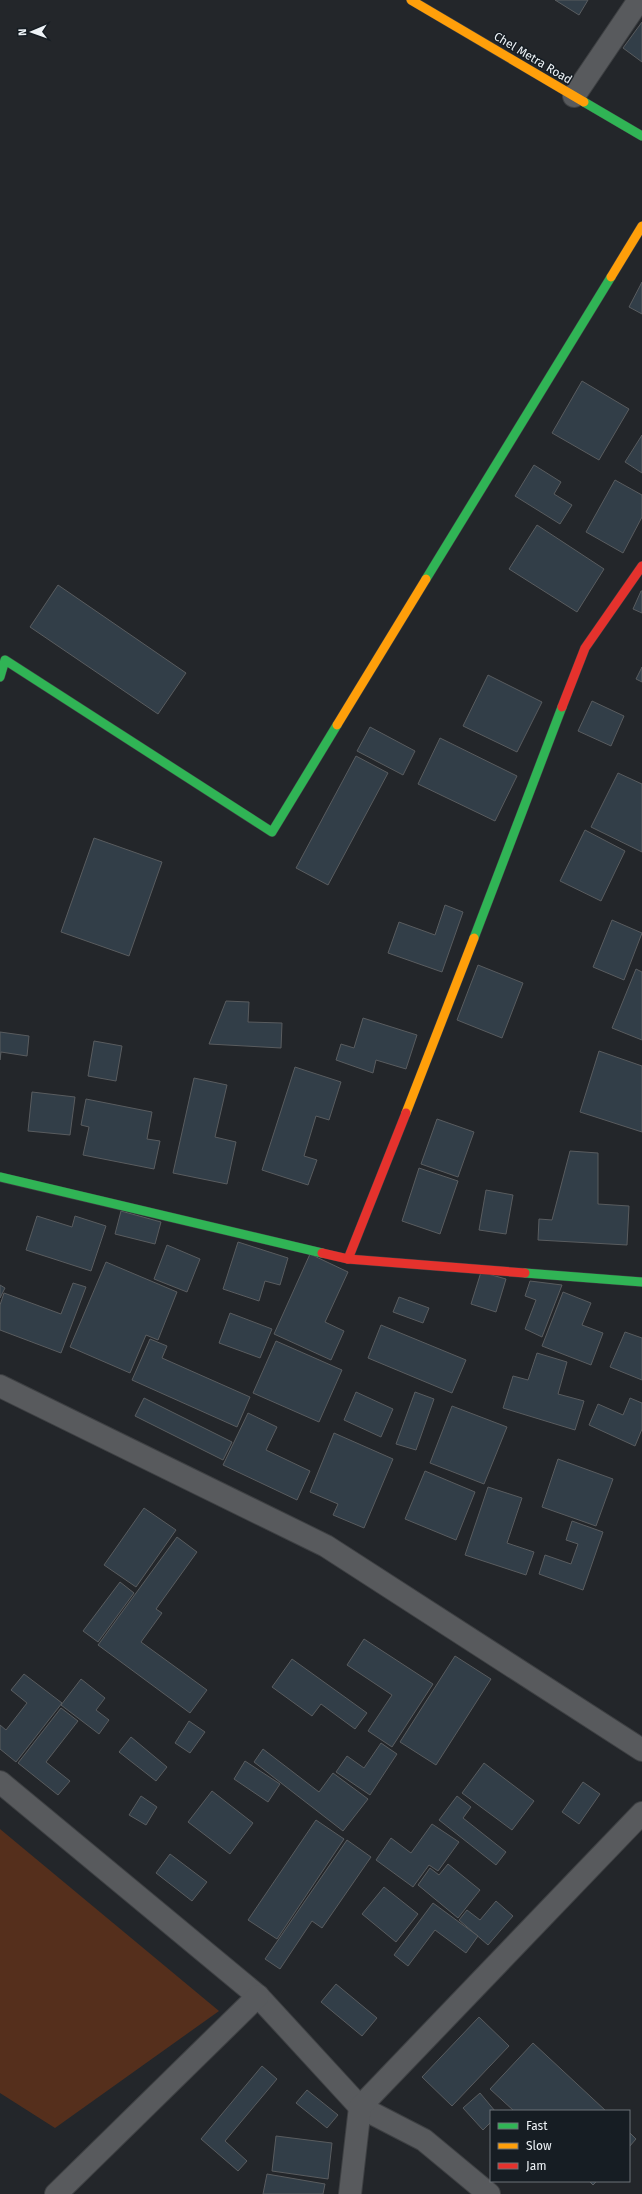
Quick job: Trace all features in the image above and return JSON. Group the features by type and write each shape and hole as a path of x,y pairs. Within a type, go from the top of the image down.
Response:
{"street":[{"name":"Chel Metra Road","path":"411,0 642,136"},
{"path":"574,96 639,0"},
{"path":"0,677 5,660 272,832 642,226"},
{"path":"348,1259 431,1051 585,648 642,566"},
{"path":"0,1177 348,1259 642,1282"},
{"path":"0,1386 326,1546 642,1750"},
{"path":"0,1782 258,1996 360,2107 424,2140 490,2194"},
{"path":"350,2194 360,2107 642,1813"},
{"path":"56,2194 258,1996"}],"shaded area":[{"path":"0,1829 219,2011 55,2128 0,2093"}],"building":[{"path":"555,0 588,0 579,15"},
{"path":"642,22 642,62 623,48"},
{"path":"642,282 642,314 629,307"},
{"path":"582,381 629,409 599,460 552,433"},
{"path":"642,435 642,473 625,462"},
{"path":"534,465 561,482 554,494 572,505 560,524 515,496"},
{"path":"615,480 642,495 642,517 623,553 586,532"},
{"path":"537,525 604,569 577,612 509,569"},
{"path":"58,585 186,673 158,714 30,627"},
{"path":"642,591 642,613 633,609"},
{"path":"642,667 642,682 636,679"},
{"path":"488,675 542,702 517,752 463,726"},
{"path":"592,701 624,716 611,746 578,731"},
{"path":"370,727 415,751 403,775 357,751"},
{"path":"440,738 517,776 495,821 418,784"},
{"path":"356,756 388,773 328,885 296,868"},
{"path":"618,773 642,784 642,852 591,827"},
{"path":"585,830 625,851 601,901 560,881"},
{"path":"94,838 162,862 129,956 61,932"},
{"path":"445,905 463,912 442,972 388,953 399,922 435,935"},
{"path":"612,920 642,933 624,980 593,967"},
{"path":"478,965 523,983 502,1038 457,1020"},
{"path":"636,969 642,972 642,1040 612,1028"},
{"path":"226,1001 249,1002 248,1022 282,1023 281,1048 209,1044"},
{"path":"363,1018 417,1035 406,1069 376,1060 373,1073 336,1060 341,1044 354,1048"},
{"path":"0,1032 29,1036 27,1056 1,1052 0,1060"},
{"path":"94,1041 122,1046 116,1081 88,1076"},
{"path":"599,1051 642,1066 642,1132 580,1112"},
{"path":"295,1067 341,1082 329,1120 316,1116 304,1156 317,1160 308,1185 262,1170"},
{"path":"194,1078 227,1085 215,1137 236,1142 227,1184 173,1173"},
{"path":"32,1092 75,1097 70,1135 28,1131"},
{"path":"86,1099 152,1112 147,1139 160,1141 154,1169 83,1155 89,1127 81,1125"},
{"path":"437,1119 474,1132 458,1177 421,1164"},
{"path":"570,1151 598,1153 598,1204 629,1206 627,1245 538,1240 539,1219 552,1220"},
{"path":"419,1168 458,1181 440,1234 402,1221"},
{"path":"486,1190 513,1195 506,1234 479,1230"},
{"path":"121,1211 161,1222 155,1244 115,1234"},
{"path":"37,1216 72,1227 75,1216 106,1226 91,1271 26,1250"},
{"path":"238,1242 288,1258 280,1285 265,1281 259,1301 223,1289"},
{"path":"167,1245 200,1259 187,1292 154,1279"},
{"path":"310,1254 348,1272 325,1322 344,1331 331,1360 274,1334"},
{"path":"106,1262 177,1292 158,1340 146,1335 130,1373 70,1347"},
{"path":"481,1272 506,1279 496,1312 471,1304"},
{"path":"530,1281 562,1285 542,1337 525,1329 536,1300 525,1296"},
{"path":"73,1283 86,1287 61,1353 0,1330 0,1305 4,1293 61,1314"},
{"path":"0,1285 5,1288 0,1298"},
{"path":"563,1292 591,1303 582,1325 603,1333 591,1365 542,1346"},
{"path":"399,1297 429,1308 423,1323 393,1312"},
{"path":"230,1313 272,1329 260,1358 219,1343"},
{"path":"381,1325 466,1360 452,1393 368,1358"},
{"path":"625,1332 642,1338 642,1380 610,1367"},
{"path":"150,1339 167,1346 162,1358 250,1397 237,1427 132,1380"},
{"path":"276,1341 342,1370 319,1422 253,1393"},
{"path":"537,1353 567,1362 558,1394 584,1401 575,1430 503,1408 513,1376 528,1380"},
{"path":"356,1392 393,1409 381,1437 344,1420"},
{"path":"415,1392 434,1399 416,1450 396,1444"},
{"path":"144,1398 232,1442 223,1460 135,1416"},
{"path":"630,1398 642,1403 642,1429 635,1446 589,1425 598,1404 623,1415"},
{"path":"452,1406 507,1427 484,1484 430,1463"},
{"path":"248,1413 277,1427 266,1450 310,1471 297,1500 223,1465"},
{"path":"334,1433 393,1459 364,1528 333,1515 338,1504 310,1492"},
{"path":"558,1459 613,1479 596,1526 542,1507"},
{"path":"425,1471 475,1492 456,1540 405,1519"},
{"path":"488,1487 522,1498 507,1543 534,1552 526,1575 465,1555"},
{"path":"144,1508 176,1530 136,1587 104,1565"},
{"path":"572,1521 603,1532 583,1590 539,1574 545,1555 571,1564 578,1544 566,1540"},
{"path":"177,1537 197,1552 156,1609 162,1613 141,1642 207,1690 190,1713 98,1645"},
{"path":"120,1582 134,1593 98,1642 83,1631"},
{"path":"364,1639 433,1684 392,1747 368,1731 392,1695 347,1665"},
{"path":"455,1656 491,1679 436,1765 400,1742"},
{"path":"292,1659 367,1713 355,1729 321,1704 312,1716 272,1687"},
{"path":"24,1674 62,1703 16,1762 0,1749 0,1725 6,1730 27,1703 11,1690"},
{"path":"81,1679 105,1698 96,1710 109,1720 99,1734 61,1705"},
{"path":"61,1708 78,1721 46,1762 70,1781 58,1795 18,1763"},
{"path":"189,1721 205,1732 190,1753 175,1743"},
{"path":"131,1737 167,1767 156,1781 119,1752"},
{"path":"381,1743 397,1754 370,1795 336,1772 347,1756 364,1768"},
{"path":"263,1749 319,1792 333,1773 368,1799 343,1831 254,1762"},
{"path":"245,1761 280,1784 268,1802 234,1779"},
{"path":"484,1763 534,1801 512,1830 462,1793"},
{"path":"583,1782 600,1794 579,1824 562,1812"},
{"path":"212,1791 253,1823 230,1854 188,1822"},
{"path":"141,1796 157,1807 146,1825 129,1815"},
{"path":"457,1796 471,1807 463,1818 506,1852 496,1865 439,1820"},
{"path":"316,1820 344,1839 277,1939 248,1920"},
{"path":"432,1824 459,1842 438,1871 429,1865 413,1887 376,1860 391,1838 411,1853"},
{"path":"347,1840 371,1857 322,1928 312,1921 280,1969 265,1959"},
{"path":"170,1854 207,1882 192,1901 156,1873"},
{"path":"448,1864 480,1890 458,1918 418,1885 430,1868 439,1875"},
{"path":"384,1887 418,1914 396,1942 362,1914"},
{"path":"496,1901 513,1916 488,1945 459,1920 467,1910 480,1920"},
{"path":"433,1903 478,1936 466,1953 435,1930 408,1966 394,1955"},
{"path":"336,1984 377,2018 362,2036 321,2002"},
{"path":"479,2017 509,2046 452,2106 422,2077"},
{"path":"533,2043 605,2110 513,2110 490,2089"},
{"path":"262,2066 277,2079 225,2141 247,2161 238,2171 201,2139"},
{"path":"307,2090 338,2115 327,2128 296,2103"},
{"path":"480,2093 494,2110 490,2110 490,2123 483,2130 463,2108"},
{"path":"630,2133 636,2139 630,2146"},
{"path":"276,2136 332,2143 328,2179 272,2171"},
{"path":"267,2174 325,2184 323,2194 263,2194"}],"traffic: fast":[{"path":"584,102 642,136"},
{"path":"426,579 611,277"},
{"path":"0,677 5,660 272,832 337,725"},
{"path":"474,938 562,707"},
{"path":"0,1177 322,1253"},
{"path":"525,1273 642,1282"}],"traffic: slow":[{"path":"411,0 584,102"},
{"path":"611,277 642,226"},
{"path":"337,725 426,579"},
{"path":"406,1113 474,938"}],"traffic: jam":[{"path":"562,707 585,648 642,566"},
{"path":"348,1259 406,1113"},
{"path":"322,1253 348,1259 525,1273"}]}
